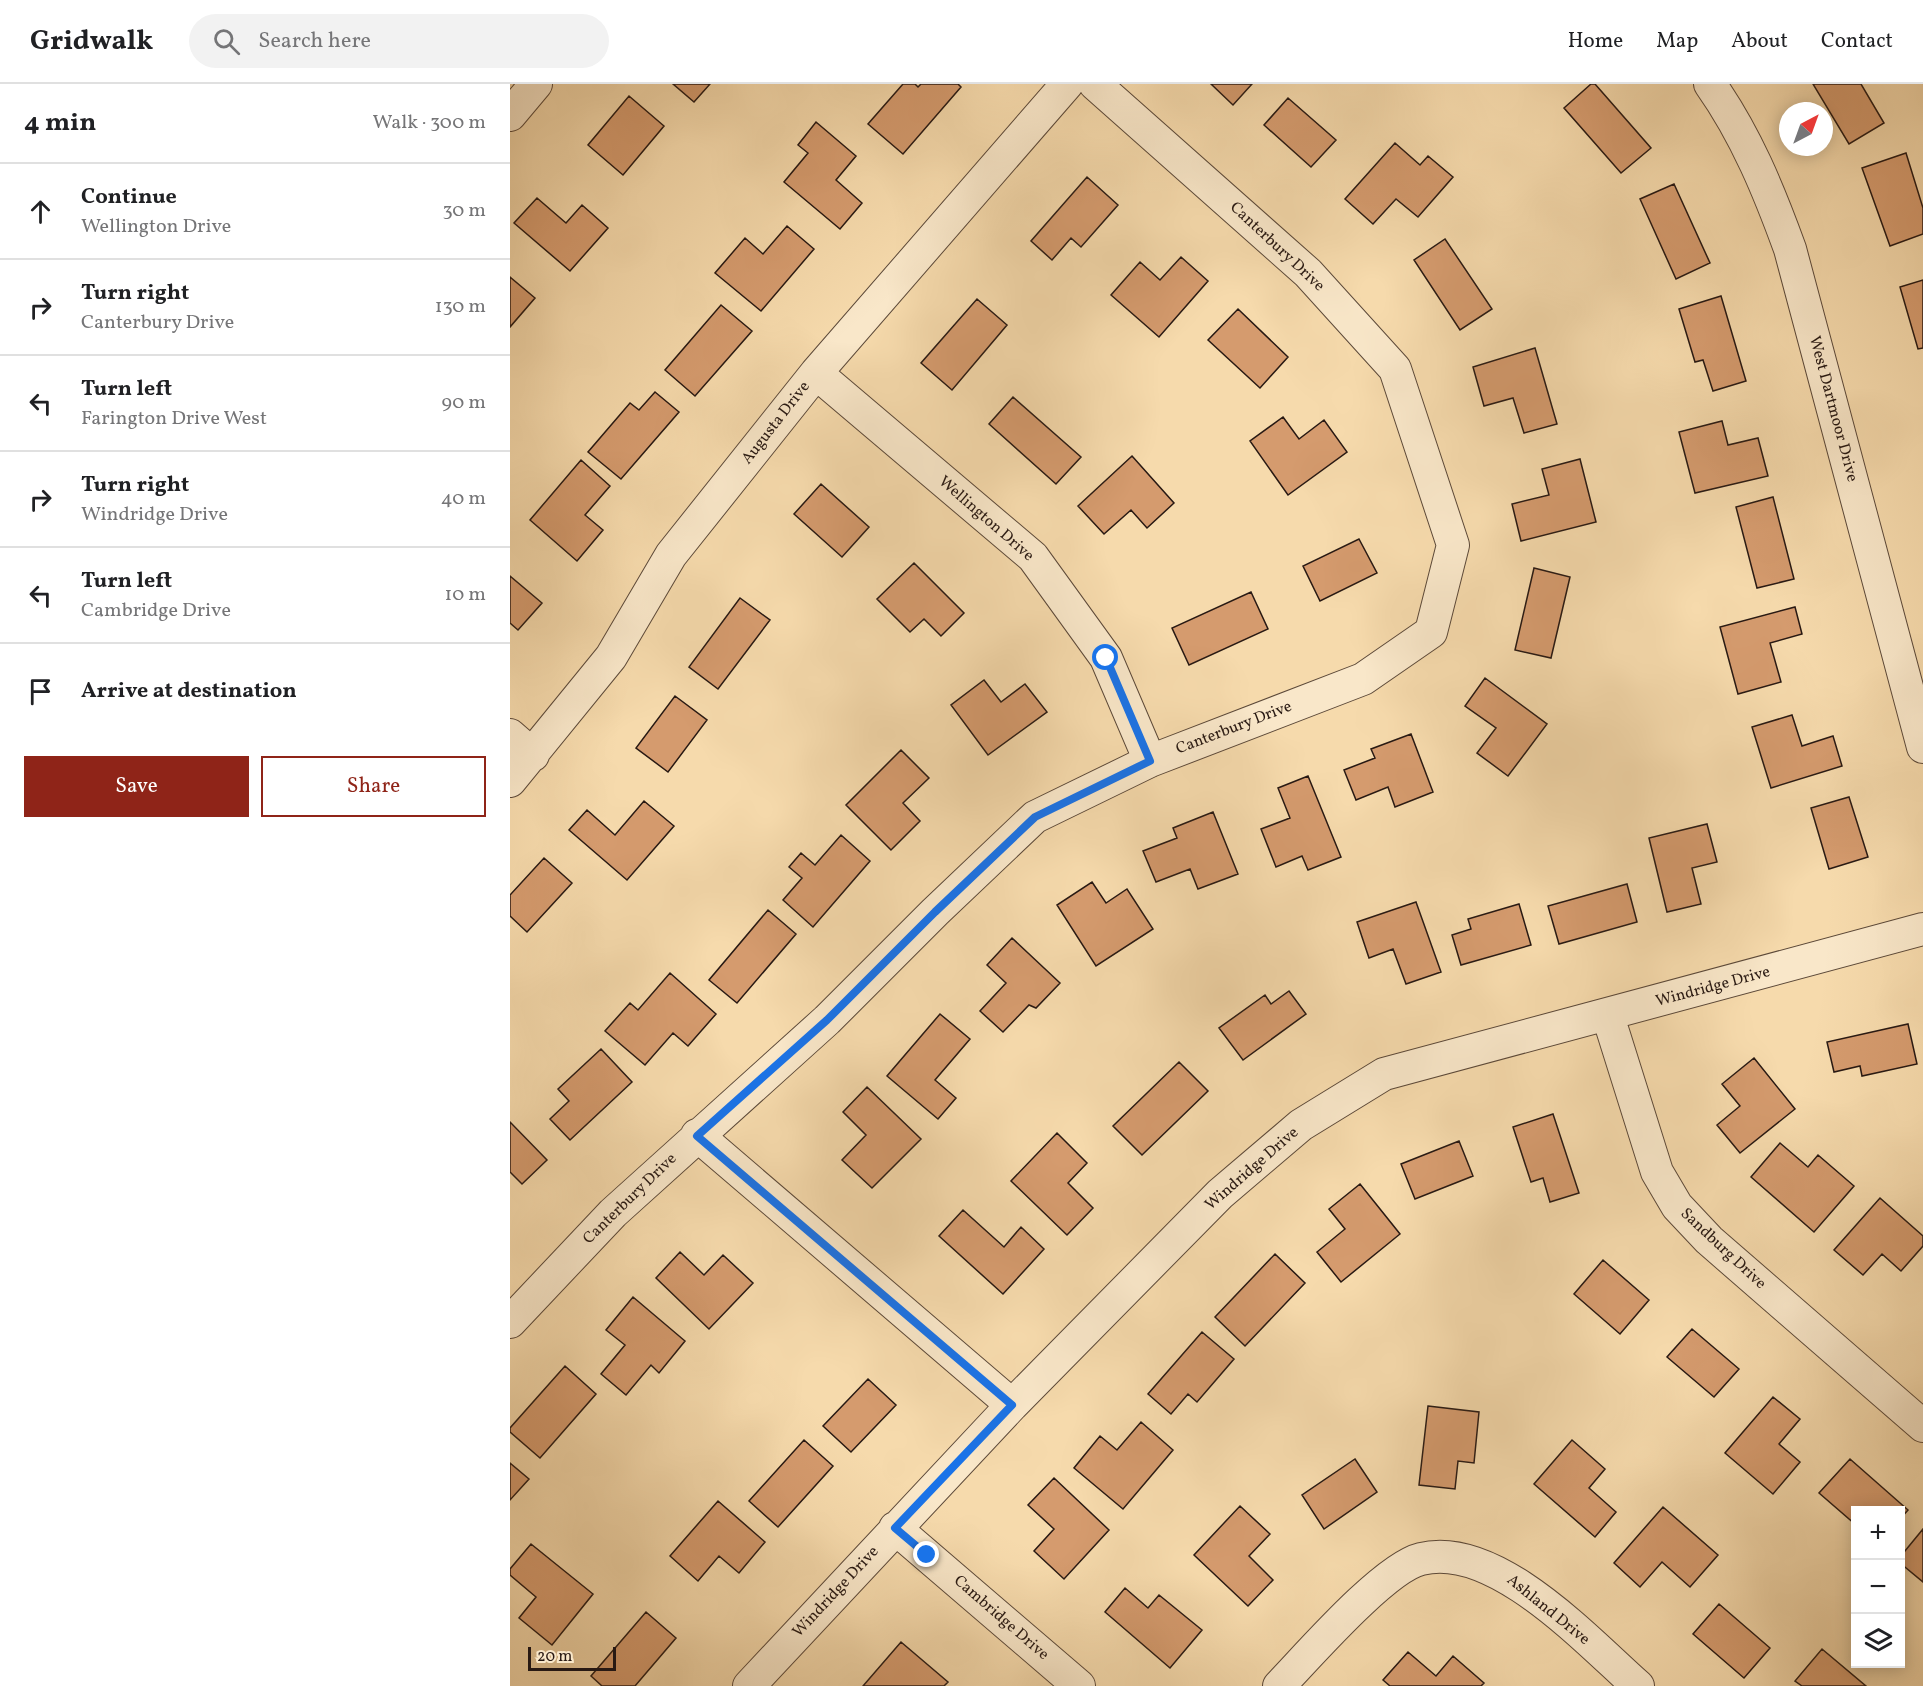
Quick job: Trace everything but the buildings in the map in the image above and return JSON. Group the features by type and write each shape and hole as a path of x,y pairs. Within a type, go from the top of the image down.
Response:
{"street":[{"path":"510,115 536,84"},
{"name":"Augusta Drive","path":"510,781 522,745 611,657 671,555 816,373 1067,84"},
{"name":"Canterbury Drive","path":"510,1322 613,1213 827,1020 935,912 1035,817 1150,761 1363,679 1431,632 1453,544 1395,369 1308,273 1095,84"},
{"name":"West Dartmoor Drive","path":"1710,84 1742,135 1768,190 1790,249 1923,747"},
{"name":"Wellington Drive","path":"816,373 1033,557 1106,658 1150,761"},
{"name":"Windridge Drive","path":"749,1686 1012,1405 1220,1194 1260,1158 1318,1114 1384,1074 1608,1016 1923,929"},
{"name":"Sandburg Drive","path":"1608,1016 1657,1172 1677,1206 1709,1240 1923,1426"},
{"path":"697,1136 1012,1405"},
{"name":"Cambridge Drive","path":"895,1528 1079,1686"},
{"name":"Ashland Drive","path":"1279,1686 1388,1578 1420,1559 1450,1558 1477,1563 1503,1574 1526,1589 1638,1686"}],"route":[{"path":"927,1555 895,1528 1012,1405 697,1136 827,1020 935,912 1035,817 1150,761 1106,658"}]}
